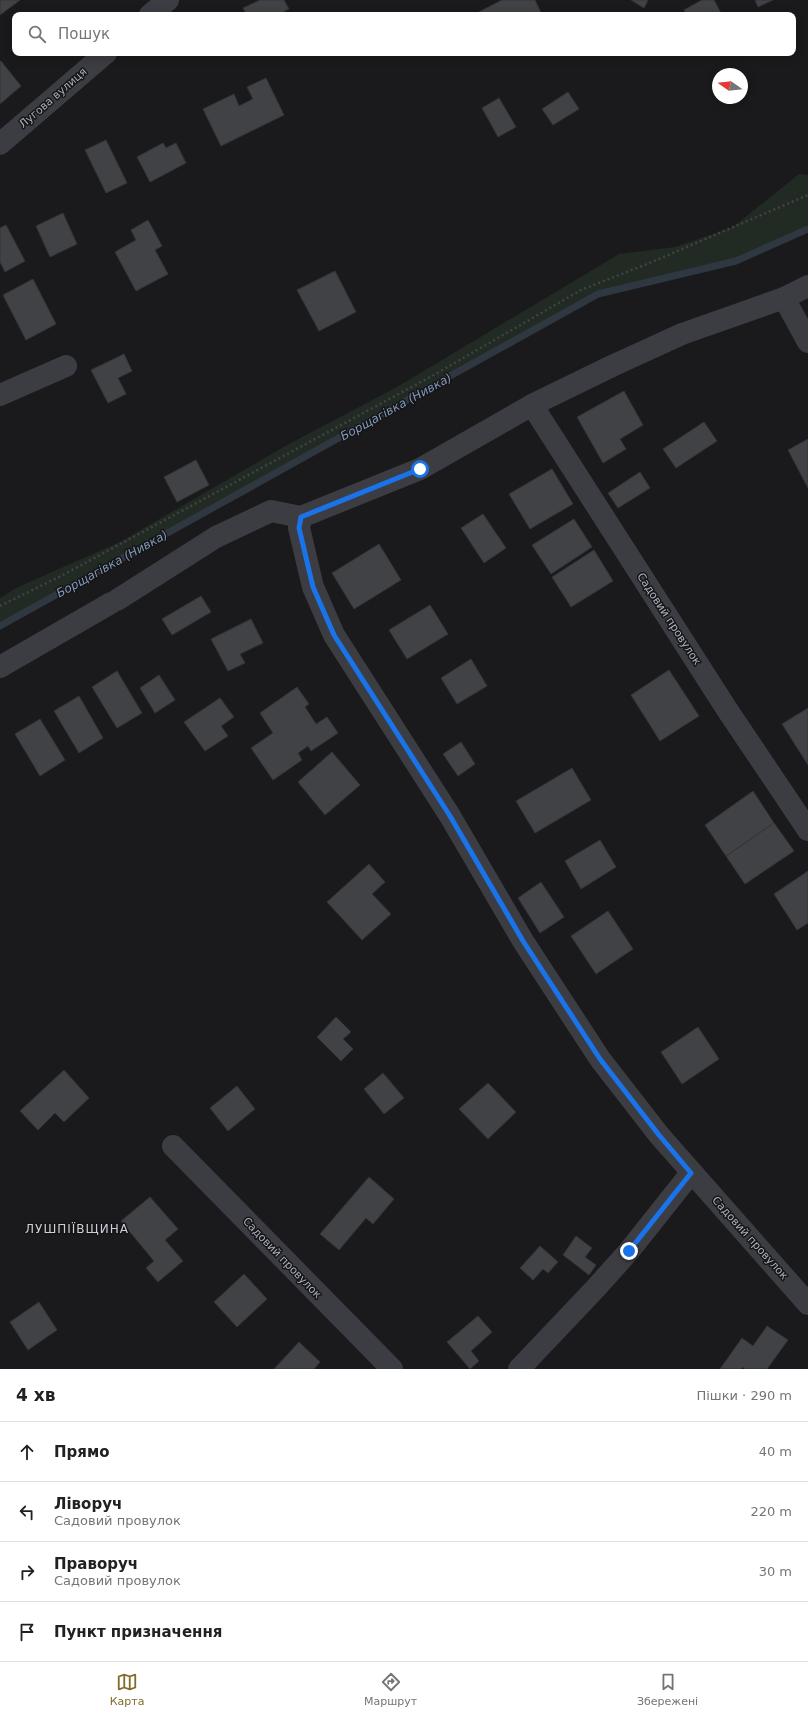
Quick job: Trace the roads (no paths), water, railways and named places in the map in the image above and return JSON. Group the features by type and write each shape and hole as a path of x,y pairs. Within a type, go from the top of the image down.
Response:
{"street":[{"path":"154,12 168,0"},
{"name":"Лугова вулиця","path":"0,144 103,56"},
{"path":"0,667 114,601 216,537 271,511 301,517 420,469 532,405 682,334 784,298 808,286"},
{"path":"784,298 808,342"},
{"path":"0,396 66,366"},
{"name":"Садовий провулок","path":"532,405 728,711 808,830"},
{"name":"Садовий провулок","path":"301,517 299,528 313,587 334,635 450,816 523,941 600,1059 659,1135 808,1304"},
{"name":"Садовий провулок","path":"173,1146 392,1369"},
{"path":"519,1369 629,1251 691,1173"}],"waterway":[{"name":"Борщагівка (Нивка)","path":"0,626 598,294 736,261 808,229"}],"district":[{"name":"ЛУШПІЇВЩИНА","path":"77,1229"}]}
